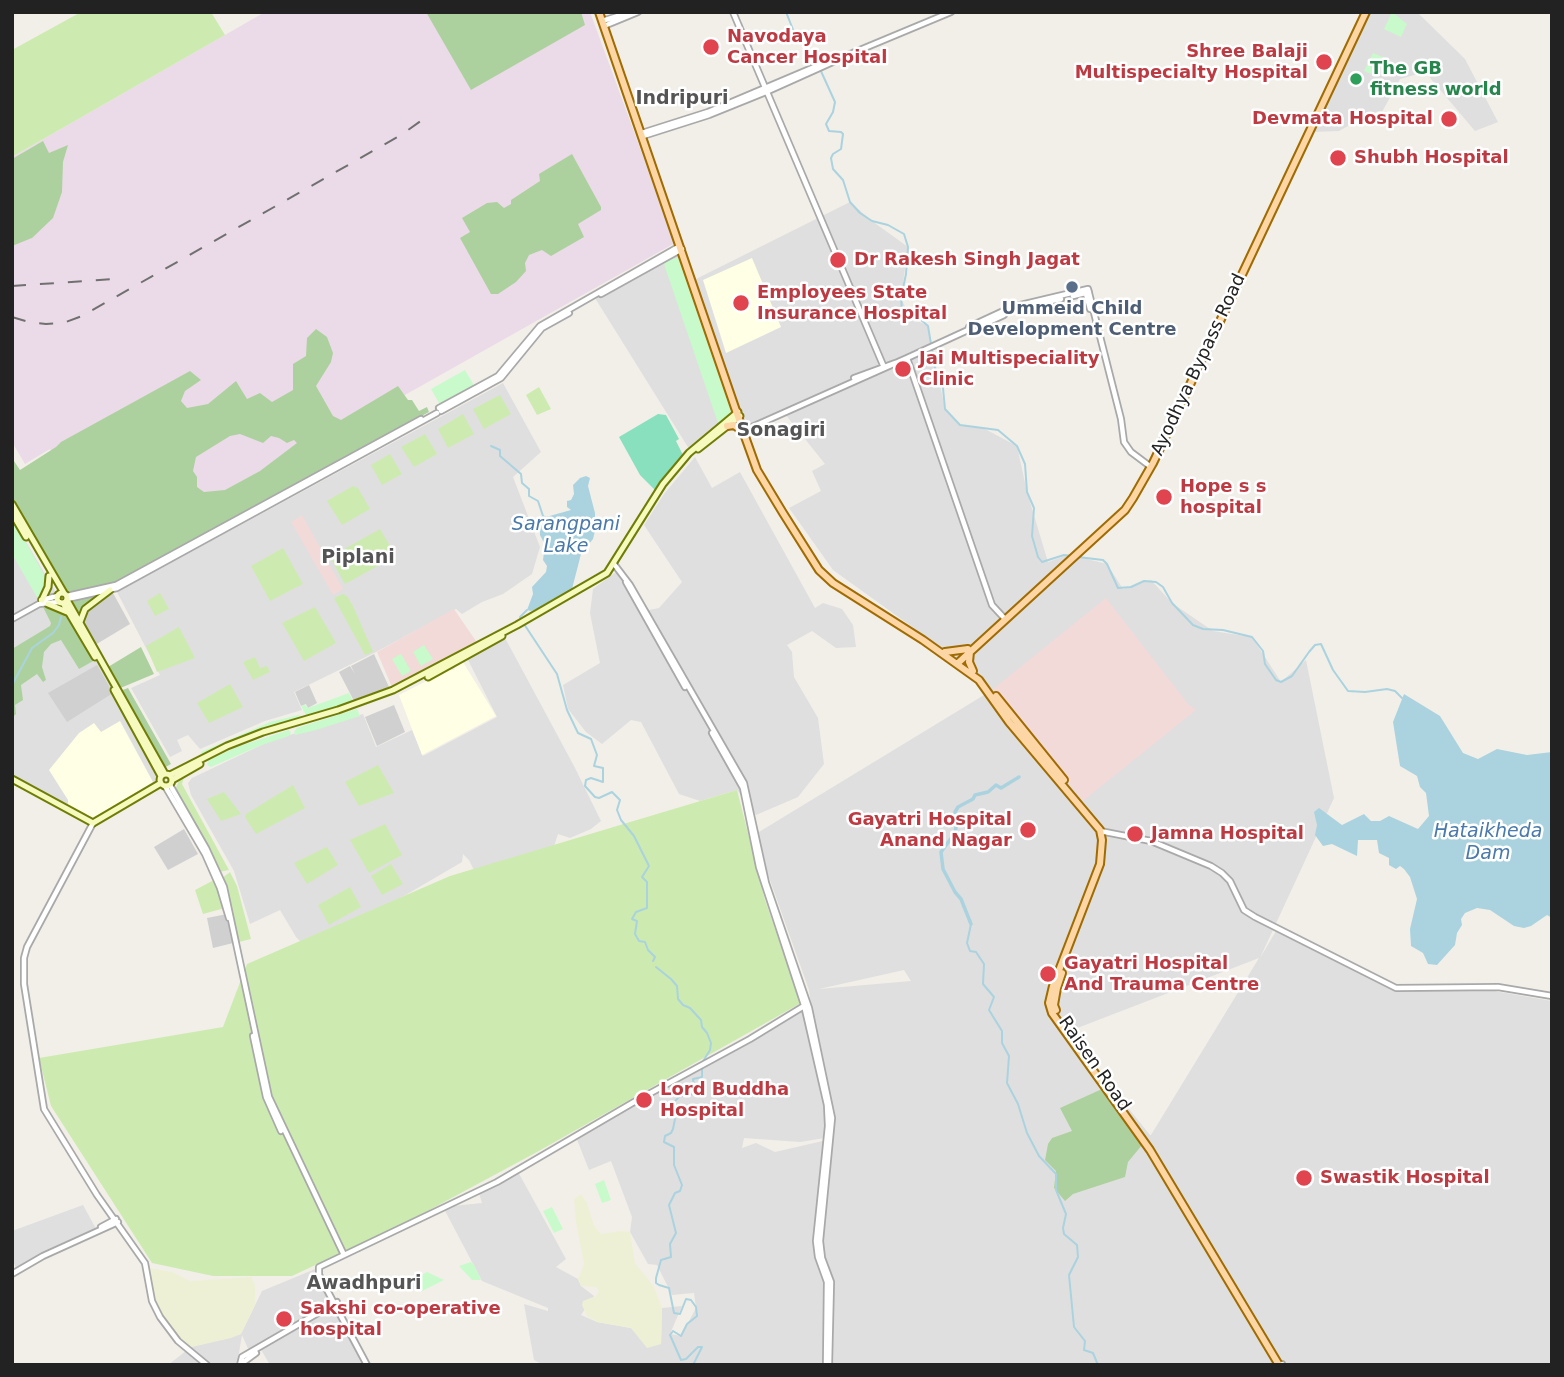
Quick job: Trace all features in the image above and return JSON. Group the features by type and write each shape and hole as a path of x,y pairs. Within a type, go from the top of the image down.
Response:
{"main road":[{"path":"600,12 757,470 819,570 833,583 973,671 982,679 1010,719"},
{"name":"Ayodhya Bypass Road","path":"957,661 1129,505 1151,464 1364,12"},
{"path":"604,24 681,247"},
{"path":"693,452 739,414"},
{"path":"12,779 93,823 166,780 229,750 264,735 339,714 394,693 528,620 607,573 616,565 654,497 693,452 739,414"},
{"path":"727,426 734,425 744,430 760,468 821,568 834,581 946,652 979,680 1102,831"},
{"path":"12,505 70,614 100,662"},
{"path":"12,513 80,622 166,780"},
{"path":"49,576 45,602 70,614"},
{"path":"80,622 85,609 110,590"},
{"path":"946,652 969,650 973,671"},
{"name":"Raisen Road","path":"1102,831 1100,864 1053,986 1049,1003 1052,1013 1124,1111 1282,1365"}],"street":[{"path":"604,24 631,12"},
{"path":"604,24 638,12"},
{"path":"733,12 883,365"},
{"path":"643,134 766,91 948,13"},
{"path":"12,617 45,602 116,585 500,378 542,328 681,247"},
{"path":"744,430 1024,306 1086,292 1125,445 1151,464"},
{"path":"907,358 991,607 1002,619"},
{"path":"744,430 883,365 895,363"},
{"path":"63,598 117,588 438,410"},
{"path":"616,565 743,788 759,867 806,1004 824,1086 828,1126 816,1241 818,1257 827,1282 827,1365"},
{"path":"166,780 218,872 269,1104 344,1255"},
{"path":"93,823 27,947 23,976 44,1109 97,1195 145,1263 152,1301 160,1317 178,1341 207,1365"},
{"path":"1102,831 1151,841 1211,866 1230,881 1244,910 1396,988 1498,987 1552,996"},
{"path":"368,1365 319,1267 497,1182 625,1107 780,1022 806,1004"},
{"path":"12,1272 32,1259 117,1221"},
{"path":"336,1304 252,1355 240,1365 242,1357 336,1304"}],"shaded area":[{"path":"265,12 590,12 675,243 117,557 109,553 50,449 25,464 12,442 12,157"},
{"path":"1369,12 1417,12 1465,59 1498,122 1475,131 1425,72 1400,79 1382,112 1366,116 1339,131 1312,132"},
{"path":"850,202 908,247 901,298 910,317 928,326 945,409 960,425 983,428 1017,446 1027,492 1048,562 1073,553 1080,546 1083,558 1107,564 1123,589 1151,580 1172,603 1213,631 1252,637 1281,682 1306,660 1334,798 1260,958 1279,926 1396,988 1471,987 1552,1001 1552,1365 543,1365 534,1360 524,1304 548,1311 548,1308 482,1281 443,1207 482,1203 479,1193 517,1170 566,1259 556,1267 578,1279 581,1286 594,1296 581,1315 597,1322 631,1328 661,1344 662,1308 682,1306 670,1334 681,1336 696,1308 694,1293 672,1295 657,1265 648,1264 630,1232 632,1217 611,1161 589,1170 576,1137 805,1009 818,1062 809,990 754,835 989,692 982,679 968,667 833,570 789,508 821,491 812,471 825,464 785,414 746,432 739,412 691,452 595,298 681,249 694,280","holes":["1259,958 1151,1135 1067,1032","904,970 911,981 819,989","744,1138 800,1142 825,1138 827,1140 775,1152 756,1143 742,1148"]},
{"name":"Employees State Insurance Hospital","path":"752,258 781,327 726,353 703,280"},
{"path":"503,383 541,452 513,477 540,547 532,574 503,594 462,614 456,609 294,692 302,710 265,721 200,749 188,735 177,740 182,751 170,757 131,688 160,675 117,592"},
{"path":"695,457 712,488 740,472 815,608 823,603 842,609 853,625 856,647 836,648 812,631 787,645 792,652 794,677 818,718 824,764 798,797 756,815 737,790 700,801 679,794 641,722 631,720 602,744 586,732 568,709 563,685 600,663 590,613 593,589 620,569 649,610 659,608 682,582 644,525 664,494"},
{"path":"302,515 343,589 333,595 291,522"},
{"path":"12,518 166,780 100,819 12,778"},
{"path":"113,593 130,624 95,645 82,624 83,616 95,602"},
{"path":"1106,598 1188,704 1196,710 1083,801 993,689"},
{"path":"454,609 478,644 392,687 377,652"},
{"path":"504,636 601,821 591,829 570,838 558,834 547,867 491,905 469,860 463,854 462,862 310,951 296,937 280,910 250,924 234,871 191,795 188,783 192,778 272,740 363,714 376,747 412,730 423,756 497,717 467,658"},
{"path":"374,654 389,687 354,701 339,672 350,666 355,674 351,666"},
{"path":"463,662 496,716 422,755 399,695 448,670 454,670 456,665"},
{"path":"97,665 113,693 67,722 48,693"},
{"path":"309,685 317,703 308,708 306,704 301,706 295,692"},
{"path":"394,705 405,732 377,746 365,717"},
{"path":"120,721 153,782 91,820 68,805 68,800 49,770 79,733 94,723 101,732"},
{"path":"184,829 198,854 168,870 154,847"},
{"path":"227,914 233,943 213,948 207,918"},
{"path":"581,1194 587,1203 594,1226 601,1234 630,1232 635,1263 654,1287 662,1308 661,1344 647,1348 631,1328 597,1322 587,1316 583,1301 596,1296 599,1291 596,1287 581,1286 578,1279 584,1264 574,1199"},
{"path":"83,1205 99,1234 17,1271 12,1258 12,1231"},
{"path":"320,1267 368,1365 270,1365 260,1348 250,1353 242,1335 237,1365 168,1365 191,1347 241,1334 262,1291"},
{"path":"149,1268 172,1272 190,1281 251,1277 255,1285 255,1305 241,1334 187,1348 160,1315 153,1300"}],"green space":[{"path":"81,12 211,12 225,35 12,157 12,50"},
{"path":"426,12 581,12 585,25 471,90"},
{"path":"1392,12 1407,24 1401,37 1384,29"},
{"path":"1373,53 1385,58 1376,76 1364,71"},
{"path":"43,141 49,153 68,145 63,162 62,192 53,218 32,238 12,246 12,159"},
{"path":"572,154 601,210 578,224 584,237 551,256 542,250 529,255 525,263 526,271 516,282 498,294 491,294 460,238 470,232 462,218 487,203 497,202 504,208 511,204 511,200 540,181 539,174"},
{"path":"679,257 731,405 732,412 718,423 665,267 664,262"},
{"path":"316,329 327,337 333,353 331,362 316,386 333,416 341,420 398,386 419,411 427,407 429,412 116,583 68,593 64,591 12,499 12,458 20,470 61,442 190,371 201,380 185,391 181,401 187,408 208,404 236,381 247,399 260,393 272,402 293,390 293,364 306,356 307,338","holes":["240,434 263,443 271,436 287,443 294,440 297,443 260,471 225,490 204,492 197,487 197,477 193,471 196,457 230,436"]},
{"path":"465,370 475,387 443,404 439,403 431,389"},
{"path":"539,387 551,409 537,415 526,395"},
{"path":"500,395 511,414 484,429 473,409"},
{"path":"463,414 474,434 448,448 438,429"},
{"path":"658,414 666,415 679,439 676,441 684,457 655,490 640,475 619,437"},
{"path":"425,434 437,454 414,467 401,447"},
{"path":"390,454 402,474 382,485 371,465"},
{"path":"353,486 358,488 370,509 342,525 327,501"},
{"path":"12,518 46,578 45,592 38,599 12,554"},
{"path":"380,529 396,556 345,584 330,557"},
{"path":"283,548 303,584 270,601 251,566"},
{"path":"160,593 169,609 155,616 147,601"},
{"path":"102,594 78,615 71,602"},
{"path":"343,594 353,606 373,652 365,655 334,598"},
{"path":"43,607 57,608 71,618 95,660 79,669 61,640 51,644 44,652 42,667 46,680 43,682 37,674 21,685 23,700 15,705 16,714 12,718 12,649 50,626"},
{"path":"315,607 336,643 304,661 282,623"},
{"path":"179,627 195,658 157,672 146,646"},
{"path":"424,645 433,659 421,666 413,652"},
{"path":"141,647 154,674 118,689 108,667"},
{"path":"401,654 411,671 402,676 392,659"},
{"path":"255,657 260,668 267,666 270,672 253,680 243,662"},
{"path":"230,684 243,707 209,723 197,703"},
{"path":"128,688 171,764 164,768 120,691"},
{"path":"349,693 354,703 307,717 301,706 308,708"},
{"path":"357,709 360,716 295,735 297,728"},
{"path":"302,716 300,720 203,756 201,752 270,722"},
{"path":"289,730 289,736 211,767 207,765 209,760 237,747"},
{"path":"378,765 394,793 359,806 345,782"},
{"path":"185,774 182,784 229,870 219,872 175,790 181,776"},
{"path":"293,785 305,808 256,834 245,817 246,814"},
{"path":"737,790 765,900 801,1003 409,1221 292,1276 213,1276 152,1263 51,1106 39,1058 223,1027 247,964 450,876"},
{"path":"224,792 241,814 221,821 207,799"},
{"path":"385,824 402,855 369,873 350,840"},
{"path":"327,847 338,865 307,884 294,863"},
{"path":"391,864 403,884 382,895 371,876"},
{"path":"230,872 237,886 251,939 239,942 222,878"},
{"path":"214,880 225,908 203,914 195,890"},
{"path":"350,887 361,907 329,925 318,905"},
{"path":"1102,1089 1142,1145 1128,1162 1125,1177 1073,1194 1065,1201 1054,1188 1056,1171 1045,1160 1048,1144 1052,1138 1072,1131 1060,1108"},
{"path":"604,1180 611,1200 602,1203 595,1184"},
{"path":"552,1207 563,1229 554,1233 543,1211"},
{"path":"471,1262 481,1280 472,1280 459,1266"},
{"path":"427,1272 444,1280 422,1291 414,1279"}],"water":[{"name":"Sarangpani Lake","path":"586,476 590,478 588,486 595,513 595,531 593,539 581,554 572,589 539,608 527,610 533,594 532,587 546,572 547,566 543,560 545,545 540,529 546,517 571,510 567,507 567,501 571,500 574,494 573,485"},
{"name":"Hataikheda Dam","path":"1404,694 1440,716 1463,753 1478,759 1497,749 1527,755 1552,752 1552,918 1547,915 1524,928 1514,926 1490,910 1477,908 1465,913 1455,945 1437,965 1428,964 1423,953 1411,946 1410,929 1417,899 1410,877 1400,866 1396,869 1389,865 1389,858 1379,853 1377,840 1358,840 1357,856 1332,844 1323,846 1315,835 1317,825 1314,812 1319,808 1342,825 1364,814 1371,821 1380,821 1389,816 1418,829 1429,816 1426,793 1420,787 1417,776 1400,766 1393,722"}],"waterway":[{"path":"786,12 794,32 818,64"},
{"path":"820,69 835,102 826,124 829,131 843,134 841,149 831,158 833,169 843,180 850,202 860,213 904,234 908,247 901,298 902,310 905,316 920,319 928,326 935,368 943,388 945,409 960,425 998,430 1017,446 1025,464 1027,492 1034,508 1032,536 1038,557 1042,562 1064,555 1072,556"},
{"path":"491,446 500,450 500,456 521,474 522,483 529,489 529,496 538,501 543,516 548,519"},
{"path":"1078,557 1103,560 1118,588 1131,587 1144,581 1156,582 1193,625 1252,637 1263,651 1265,664 1276,680 1281,682 1292,676 1315,645 1321,644 1333,670 1348,691 1387,689 1395,691 1402,698"},
{"path":"521,620 520,617 527,610"},
{"path":"12,685 32,648 53,633 61,617"},
{"path":"524,624 557,674 567,710 578,733 591,739 597,755 594,766 603,768 603,782 591,778 586,780 585,786 595,797 612,792 620,800 617,810 621,820 634,836 649,866 642,877 647,882 647,908 636,912 632,919 637,921 635,934 639,941 645,942 655,957 653,961"},
{"path":"971,924 961,899 943,869 941,852 955,833 955,812 958,807 973,799 975,795 988,792 996,785 1001,788 1019,777"},
{"path":"971,924 967,943 970,951 976,952 984,964 983,984 994,997 989,1010 1002,1031 1002,1043 1009,1056 1007,1083 1039,1156 1056,1174 1056,1190 1066,1214 1064,1234 1077,1245 1078,1257 1069,1275 1074,1327 1085,1341 1084,1350 1093,1353 1098,1365"},
{"path":"656,967 677,986 678,999 683,1005 690,1008 701,1020 711,1043 702,1063"},
{"path":"693,1365 702,1347 698,1347 686,1359 681,1360 670,1335 673,1331 681,1336 687,1324 697,1316 696,1307 691,1300 686,1299 680,1314 674,1313 669,1288 656,1283 656,1278 661,1260 671,1257 670,1244 676,1233 669,1205 682,1185 674,1165 674,1147 664,1142 665,1136 673,1129 675,1119 670,1110 671,1105 680,1096 695,1094 693,1079 702,1077 702,1069"}],"railway":[{"path":"12,317 46,324 63,323 82,316 401,135 429,115"},
{"path":"12,286 115,279"}],"place":[{"name":"Navodaya Cancer Hospital","path":"711,47"},
{"name":"Shree Balaji Multispecialty Hospital","path":"1324,62"},
{"name":"The GB fitness world","path":"1356,79"},
{"name":"Devmata Hospital","path":"1449,119"},
{"name":"Shubh Hospital","path":"1338,158"},
{"name":"Dr Rakesh Singh Jagat","path":"838,260"},
{"name":"Ummeid Child Development Centre","path":"1072,287"},
{"name":"Employees State Insurance Hospital","path":"741,303"},
{"name":"Jai Multispeciality Clinic","path":"903,369"},
{"name":"Hope s s hospital","path":"1164,497"},
{"name":"Gayatri Hospital Anand Nagar","path":"1028,830"},
{"name":"Jamna Hospital","path":"1135,834"},
{"name":"Gayatri Hospital And Trauma Centre","path":"1048,974"},
{"name":"Lord Buddha Hospital","path":"644,1100"},
{"name":"Swastik Hospital","path":"1304,1178"},
{"name":"Sakshi co-operative hospital","path":"284,1319"}],"district":[{"name":"Indripuri","path":"682,99"},
{"name":"Sonagiri","path":"781,431"},
{"name":"Piplani","path":"358,558"},
{"name":"Awadhpuri","path":"364,1284"}]}
